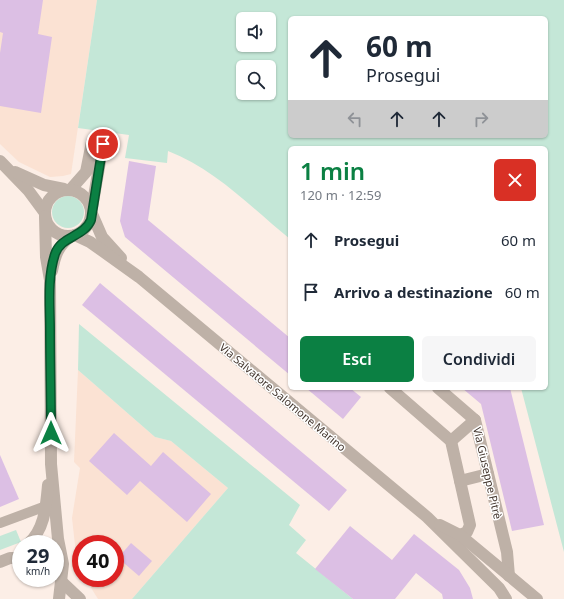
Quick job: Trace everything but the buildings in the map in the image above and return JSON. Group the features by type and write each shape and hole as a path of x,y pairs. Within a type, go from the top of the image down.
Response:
{"street":[{"path":"50,280 55,253 63,242 89,225 103,144 92,142 86,172 68,189 52,195 48,200 45,215 46,257 50,280 51,464 58,535"},
{"path":"3,164 25,177 44,185 82,193 87,198 102,237 139,277"},
{"path":"3,164 28,190 45,215 52,229 57,233 73,236 90,242 139,277"},
{"name":"Via Salvatore Salomone Marino","path":"139,277 427,517"},
{"path":"392,390 451,441 470,525 467,532 460,535"},
{"name":"Via Giuseppe Pitrè","path":"440,390 475,420 507,552 509,576"},
{"path":"451,441 475,420"},
{"path":"36,535 46,506 51,464"},
{"path":"460,480 488,474"},
{"path":"427,517 460,535 537,599"},
{"path":"427,517 499,588 506,599"},
{"path":"64,584 80,599"},
{"path":"58,587 59,599"}],"lane":[{"path":"0,523 46,506"}],"shaded area":[{"path":"0,0 97,0 71,174 50,177 19,162 0,144"},
{"path":"78,370 155,437 171,441 228,488 132,599 98,599 91,587 124,587 124,535 74,535 72,518 80,468 74,462"}],"green space":[{"path":"97,0 564,0 564,552 522,390 548,390 548,146 288,146 288,237 232,190 202,168 185,159 168,151 167,163 125,158 129,135 78,128"},
{"path":"65,196 71,196 80,200 84,212 80,224 71,228 65,228 56,224 52,215 52,209 56,200"},
{"path":"79,324 300,505 289,525 306,540 296,553 353,599 132,599 228,488 171,441 155,437 78,370"},
{"path":"16,530 18,535 12,535 12,545 0,550 0,536"}],"route":[{"path":"51,433 50,280 55,253 59,247 71,236 80,233 85,229 91,220 103,144"}]}
